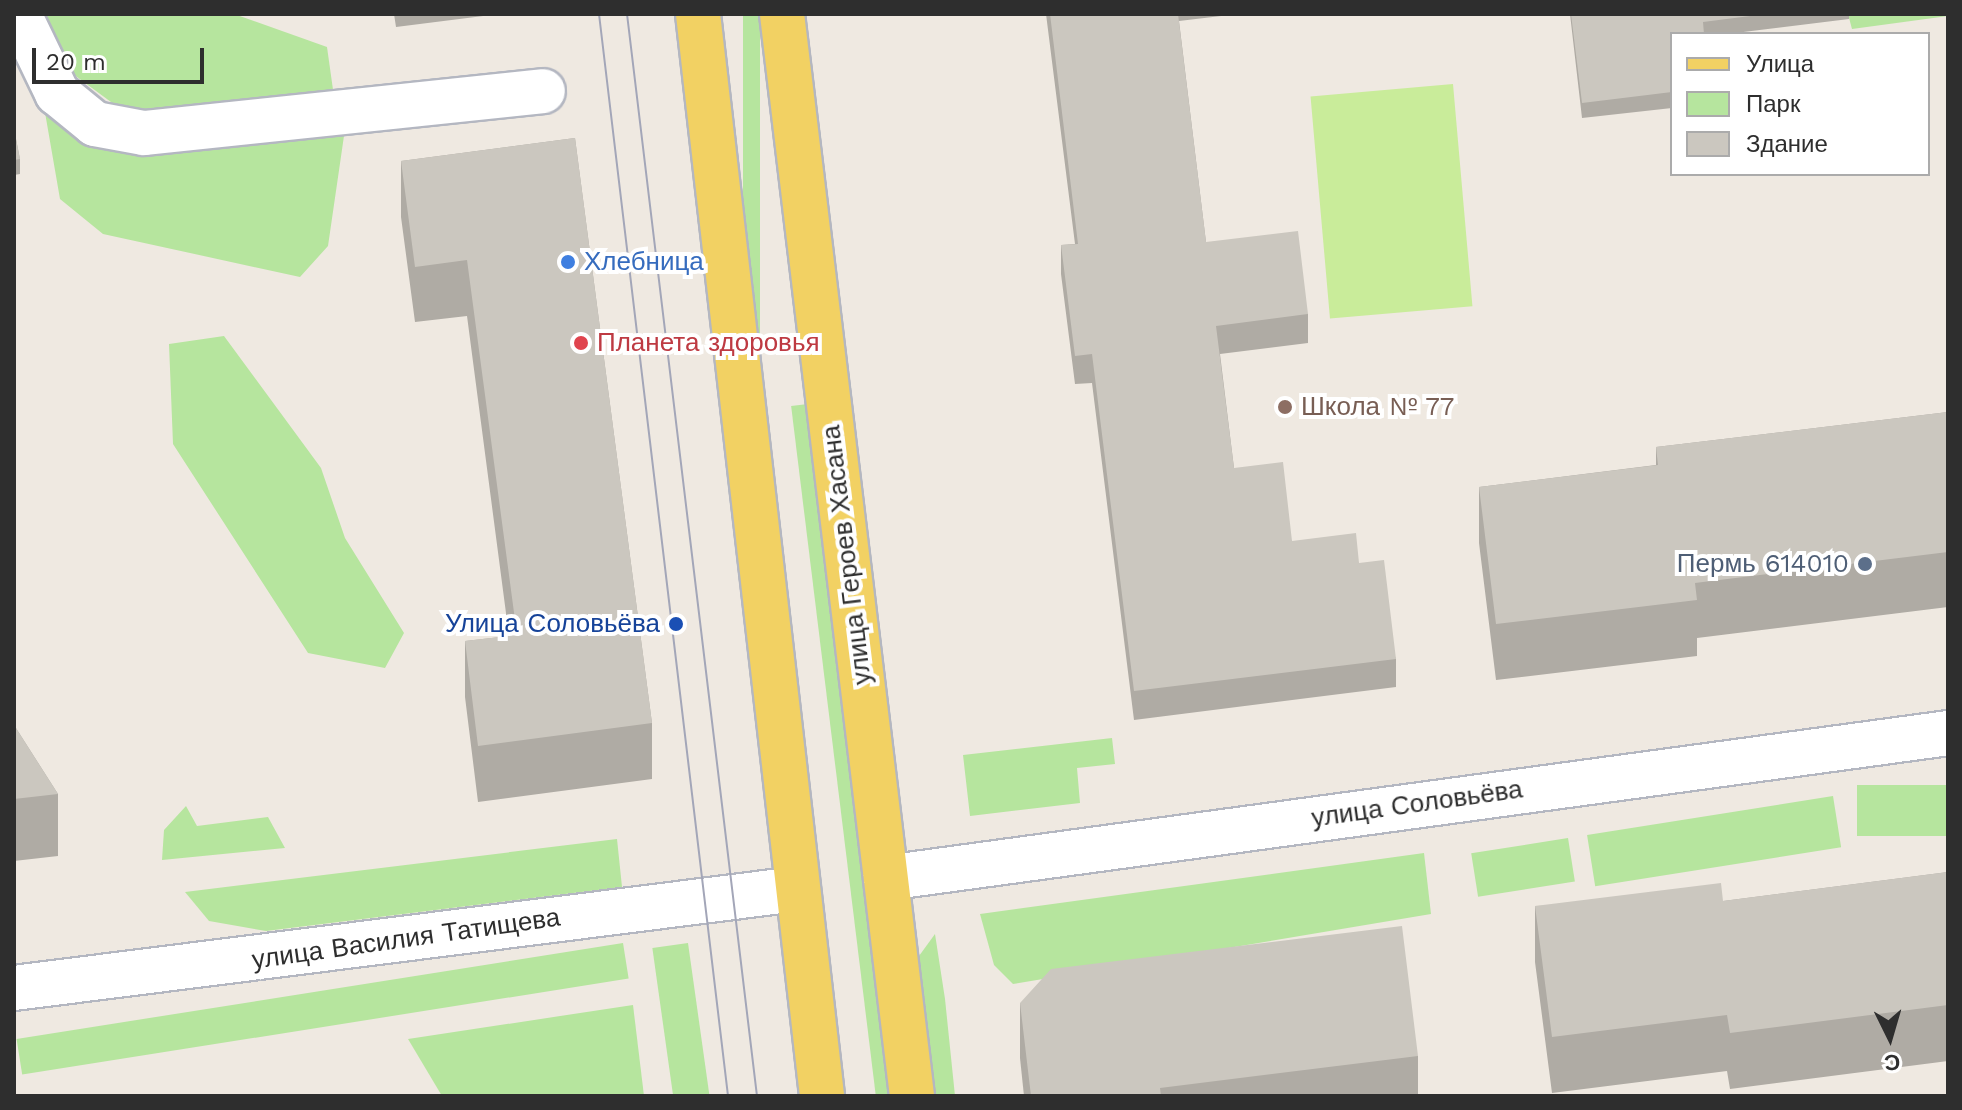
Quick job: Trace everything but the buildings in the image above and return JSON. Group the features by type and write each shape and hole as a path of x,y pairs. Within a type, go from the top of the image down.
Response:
{"main road":[{"path":"698,14 822,1096"},
{"name":"улица Героев Хасана","path":"782,14 912,1096"}],"street":[{"path":"19,14 57,93 95,124 144,133 543,91"},
{"name":"улица Соловьёва","path":"886,878 1948,733"},
{"name":"улица Василия Татищева","path":"14,988 797,889"}],"green space":[{"path":"37,14 234,14 327,47 335,104 134,119 73,74"},
{"path":"743,14 760,14 760,358 743,358"},
{"path":"1848,14 1948,14 1948,16 1852,29"},
{"path":"1453,84 1472,306 1330,319 1311,96"},
{"path":"43,101 115,140 345,129 328,246 300,277 103,234 60,199"},
{"path":"224,336 321,468 345,538 404,633 385,668 308,653 173,444 169,344"},
{"path":"808,404 893,1096 876,1096 791,406"},
{"path":"1112,738 1115,764 1077,768 1080,803 970,816 963,755"},
{"path":"1857,785 1948,785 1948,836 1857,836"},
{"path":"1833,796 1841,847 1595,886 1587,835"},
{"path":"186,806 197,826 268,817 285,848 162,860 164,830"},
{"path":"1568,838 1575,881 1478,897 1471,853"},
{"path":"617,839 622,887 266,931 209,921 185,892"},
{"path":"1424,853 1431,914 1013,984 994,965 980,914"},
{"path":"935,934 955,1096 931,1096 919,956"},
{"path":"623,943 629,979 22,1075 17,1039"},
{"path":"688,943 709,1096 673,1096 652,948"},
{"path":"633,1005 644,1096 442,1096 408,1039"}],"tram line":[{"path":"599,14 728,1096"},
{"path":"627,14 757,1096"}],"place":[{"name":"Хлебница","path":"568,262"},
{"name":"Планета здоровья","path":"581,343"},
{"name":"Школа № 77","path":"1285,407"},
{"name":"Пермь 614010","path":"1865,564"},
{"name":"Улица Соловьёва","path":"676,624"}]}
